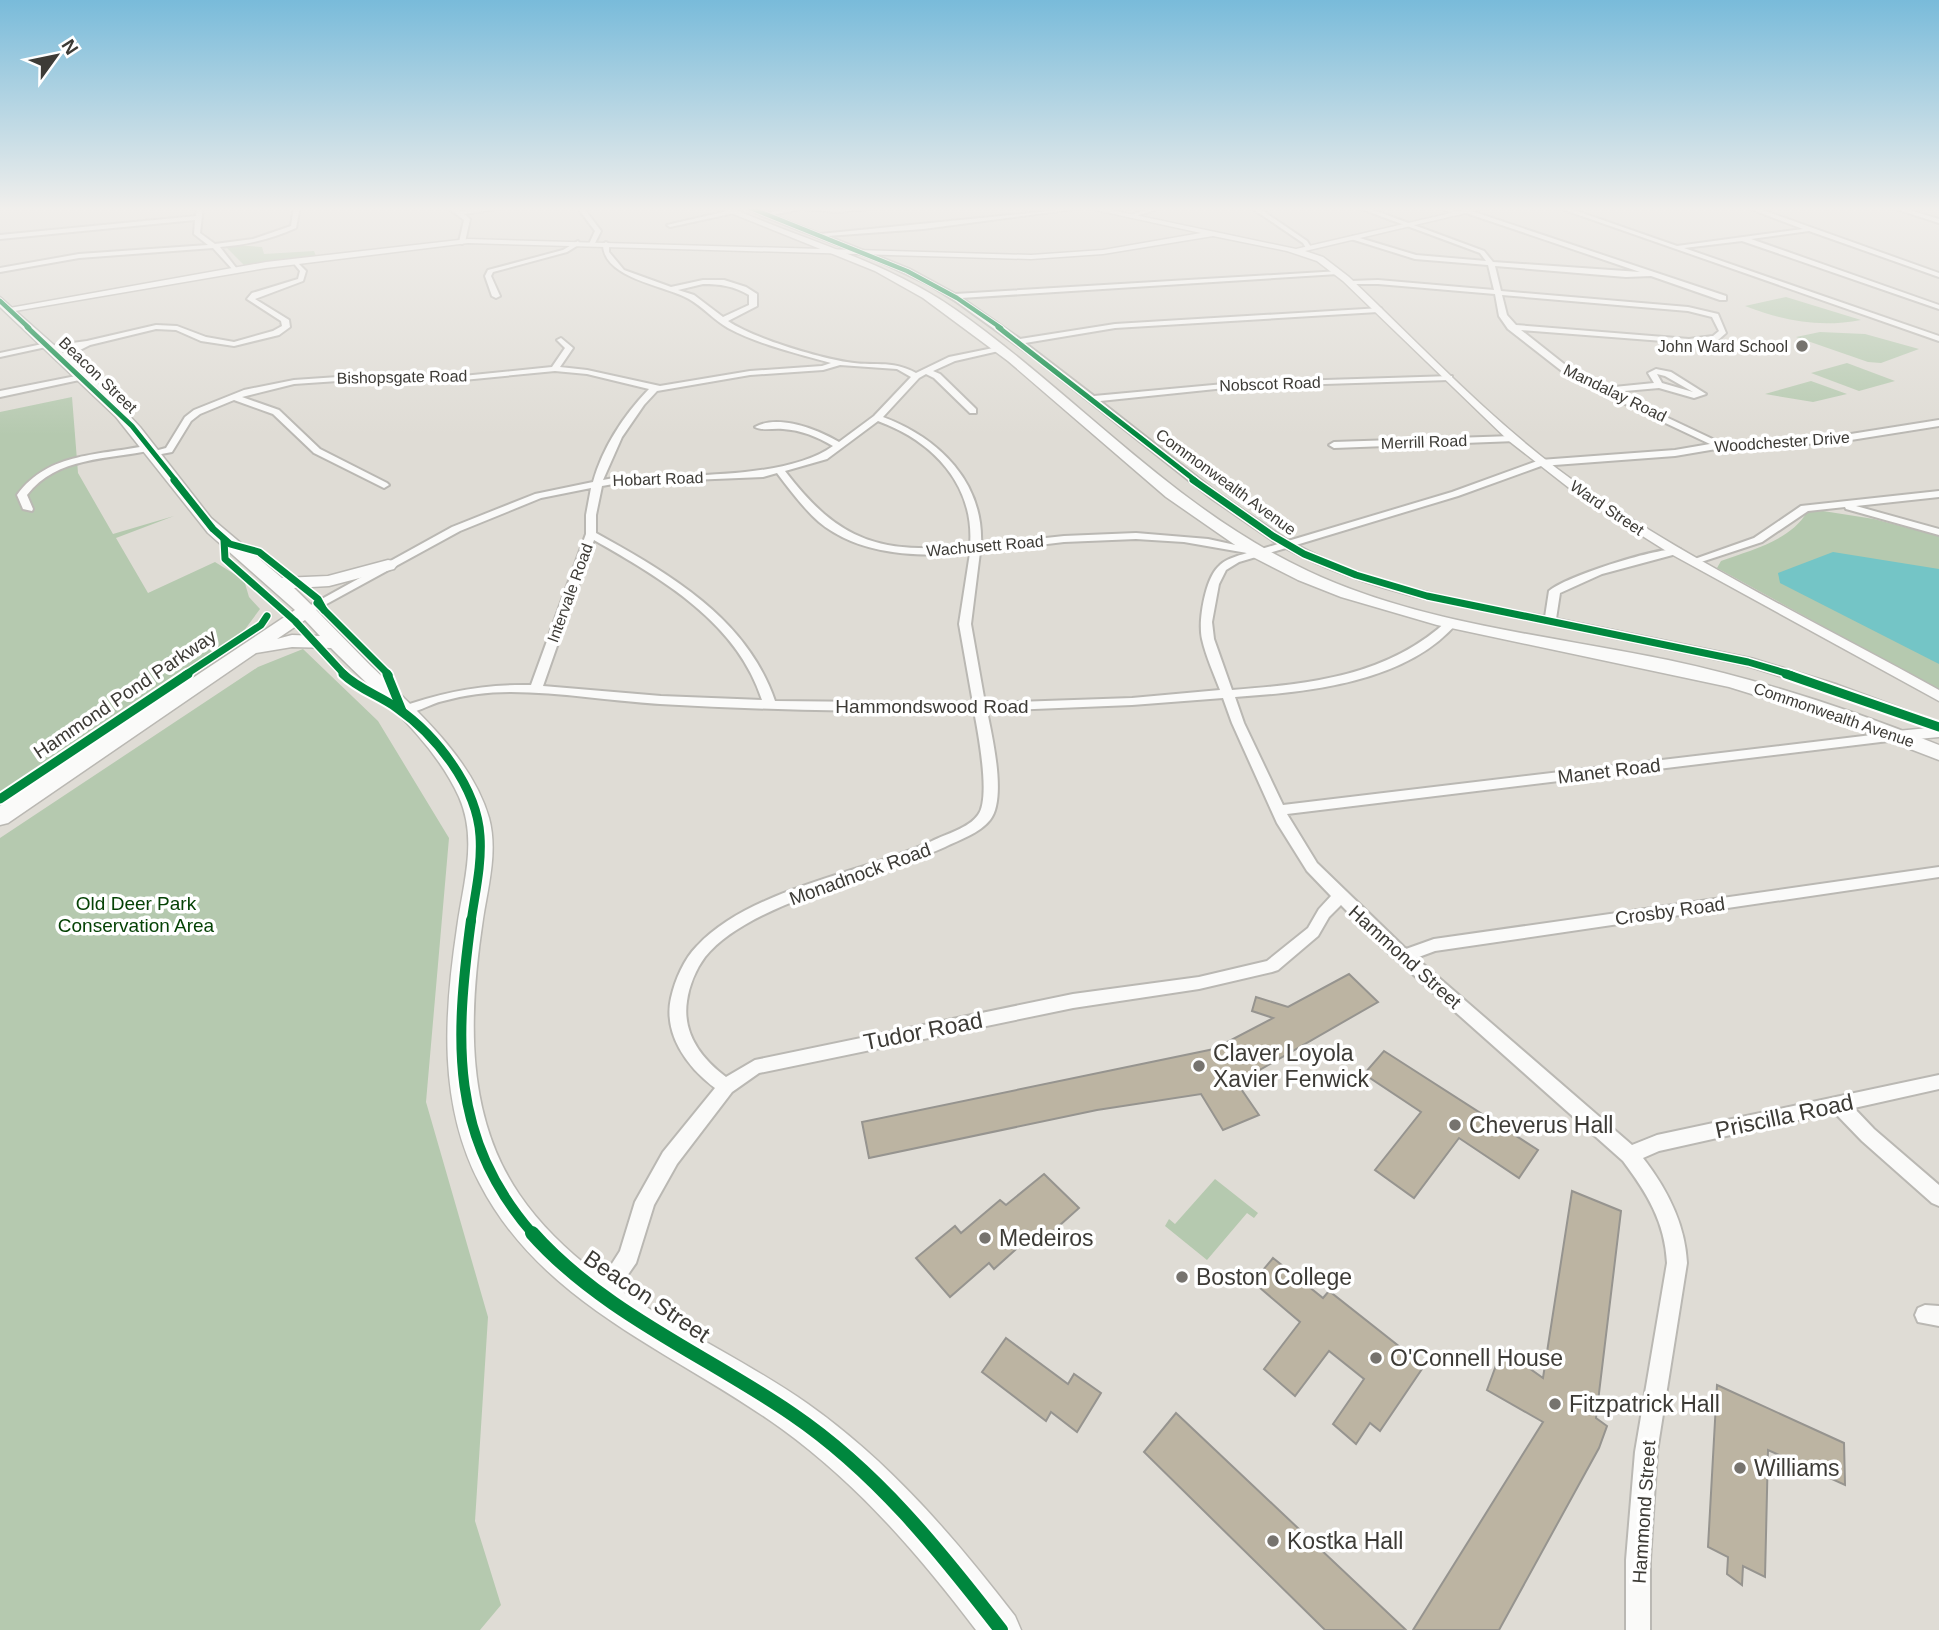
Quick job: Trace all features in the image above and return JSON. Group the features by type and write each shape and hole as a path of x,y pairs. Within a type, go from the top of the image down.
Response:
{"main road":[{"name":"Commonwealth Avenue","path":"904,283 1000,348 1189,505 1259,553 1343,592 1451,623 1752,686 1939,753"},
{"name":"Beacon Street","path":"5,305 132,426 202,519 278,583 402,711 454,770 469,795 478,821 481,851 463,975 459,1026 463,1097 485,1164 510,1207 544,1246 602,1295 756,1390 849,1457 908,1512 1001,1630"},
{"path":"278,583 329,581 388,565"},
{"name":"Hammond Pond Parkway","path":"0,817 306,611"},
{"path":"235,658 286,642 335,642"}],"street":[{"path":"5,305 145,283"},
{"path":"0,355 53,350 156,327 177,328 226,343 276,333 286,327 285,320 251,299 255,295 292,283"},
{"path":"491,283 496,296"},
{"path":"656,283 700,303 723,320 760,340 838,363 860,367 900,367 952,359"},
{"path":"672,289 696,283"},
{"path":"723,283 753,294 753,306 723,320"},
{"name":"Commonwealth Avenue","path":"929,283 954,296 1020,341 1201,485 1288,545 1330,565 1390,586 1550,622 1652,640 1770,668 1939,729"},
{"path":"954,296 1161,283"},
{"name":"Ward Street","path":"1350,283 1540,463 1620,519 1939,696"},
{"path":"1391,283 1688,309 1715,316 1723,329 1722,334 1697,341 1511,327"},
{"name":"Mandalay Road","path":"1494,283 1503,316 1511,327 1569,373 1717,444"},
{"path":"1678,283 1723,298"},
{"path":"1776,283 1939,340"},
{"path":"1870,283 1939,307"},
{"path":"1020,341 1115,327 1378,310"},
{"path":"555,369 569,348 561,340"},
{"path":"53,350 87,343"},
{"name":"Hobart Road","path":"306,611 388,565 495,512 559,490 599,482 739,477 780,471 824,457 877,418 920,373 952,359 1000,348"},
{"name":"Bishopsgate Road","path":"151,452 169,450 192,414 231,397 275,385 382,376 453,379 529,369 555,369 587,372 654,389 750,373 823,368 838,363"},
{"path":"900,367 937,376 973,411"},
{"path":"1603,390 1659,385 1694,396 1702,394 1668,374 1656,371 1652,373 1659,385"},
{"path":"0,394 81,377"},
{"name":"Nobscot Road","path":"1093,399 1222,386 1449,378"},
{"name":"Intervale Road","path":"536,687 591,534 592,509 615,440 654,389"},
{"path":"231,397 276,412 317,451 384,485"},
{"name":"Monadnock Road","path":"726,1087 696,1059 684,1043 678,1026 677,1011 684,982 702,950 731,927 792,898 900,862 970,828 986,816 992,805 992,776 965,628 975,549 976,517 957,474 916,436 877,418"},
{"name":"Woodchester Drive","path":"1540,463 1675,453 1717,444 1832,440 1939,423"},
{"path":"759,427 797,427 839,446"},
{"name":"Merrill Road","path":"1334,445 1513,439"},
{"path":"28,509 22,495 30,483 46,473 76,462 151,452"},
{"name":"Hammond Street","path":"1540,463 1455,494 1224,566 1214,584 1206,622 1208,639 1226,694 1280,810 1312,867 1339,897 1404,956 1630,1154 1660,1198 1671,1221 1677,1243 1674,1283 1646,1452 1638,1560 1638,1630"},
{"name":"Wachusett Road","path":"780,471 816,515 852,537 913,552 975,549 1065,538 1178,539 1226,544 1259,553"},
{"path":"1694,561 1758,540 1803,508 1939,494"},
{"name":"Wachusett Road","path":"1178,539 1200,536 1209,528 1189,505"},
{"path":"1845,505 1939,532"},
{"path":"591,534 641,562 705,607 766,683 771,704"},
{"path":"1550,622 1555,592 1565,585 1582,577 1676,551"},
{"name":"Hammondswood Road","path":"402,711 460,690 492,686 536,687 623,698 979,708 1065,706 1226,694 1303,687 1352,677 1398,661 1424,646 1451,623"},
{"name":"Manet Road","path":"1280,810 1939,729"},
{"name":"Crosby Road","path":"1404,956 1434,945 1939,873"},
{"name":"Tudor Road","path":"602,1295 629,1256 636,1227 654,1182 726,1087 755,1067 1073,1002 1199,983 1272,966 1312,932 1324,913 1339,897"},
{"name":"Priscilla Road","path":"1630,1154 1657,1143 1939,1082"},
{"path":"1839,1105 1868,1135 1939,1197"}],"green space":[{"path":"1786,297 1861,320 1802,322 1745,306"},
{"path":"1820,332 1865,334 1919,349 1881,363 1868,362 1796,337"},
{"path":"1847,363 1895,381 1859,391 1811,373"},
{"path":"1811,381 1847,394 1813,402 1765,394"},
{"path":"72,397 78,473 113,534 174,516 116,538 148,593 215,562 244,580 249,597 260,609 240,636 0,794 0,412"},
{"path":"1823,511 1874,519 1939,536 1939,690 1717,568 1721,561 1780,537 1800,522 1807,512"},
{"name":"Old Deer Park Conservation Area","path":"303,649 378,721 449,838 426,1102 488,1317 475,1521 501,1605 480,1630 0,1630 0,838 258,667"},
{"path":"1215,1179 1258,1213 1254,1218 1247,1213 1207,1260 1165,1226 1169,1219 1175,1224"}],"water":[{"path":"1833,552 1939,569 1939,664 1780,583 1778,573"}],"building":[{"name":"Claver Loyola Xavier Fenwick","path":"1349,974 1378,1002 1237,1083 1259,1115 1223,1130 1201,1094 1097,1110 869,1158 862,1122 1214,1049 1273,1018 1252,1011 1256,997 1288,1007"},
{"name":"Cheverus Hall","path":"1384,1051 1538,1150 1519,1178 1459,1138 1414,1198 1375,1170 1421,1112 1364,1074"},
{"name":"Medeiros","path":"1044,1174 1079,1208 1041,1242 1033,1234 994,1269 989,1263 950,1297 916,1258 955,1226 961,1233 1000,1200 1006,1205"},
{"name":"Fitzpatrick Hall","path":"1572,1191 1621,1211 1596,1418 1607,1426 1599,1448 1499,1630 1413,1630 1543,1422 1487,1390 1502,1349 1543,1378"},
{"name":"O'Connell House","path":"1273,1258 1323,1298 1329,1291 1424,1366 1380,1431 1370,1423 1356,1444 1333,1424 1364,1379 1329,1351 1295,1396 1264,1369 1300,1322 1253,1282"},
{"path":"1006,1338 1068,1384 1074,1374 1101,1393 1077,1432 1051,1412 1046,1421 982,1372"},
{"name":"Williams","path":"1717,1385 1844,1443 1845,1485 1768,1450 1765,1577 1743,1566 1742,1585 1727,1574 1728,1557 1708,1547"},
{"name":"Kostka Hall","path":"1176,1413 1406,1630 1325,1630 1144,1452"}],"cycle path":[{"path":"932,283 985,317 1039,357 1228,506 1273,536 1321,562 1427,596 1748,662 1833,688 1939,727"},
{"path":"0,301 132,426 213,529 230,544 259,552 318,599 324,610"},
{"path":"224,540 225,559 295,621 351,682 397,708 412,721 434,743 470,796 479,821 481,848 463,991 462,1067 466,1105 476,1141 491,1176 512,1210 541,1243 573,1272 608,1298 644,1323 758,1391 826,1439 882,1488 906,1514 1001,1630"},
{"path":"317,603 390,677 402,711"},
{"path":"0,799 261,625 267,616"}],"place":[{"name":"John Ward School","path":"1802,346"},
{"name":"Claver Loyola Xavier Fenwick","path":"1199,1066"},
{"name":"Cheverus Hall","path":"1455,1125"},
{"name":"Medeiros","path":"985,1238"},
{"name":"Boston College","path":"1182,1277"},
{"name":"O'Connell House","path":"1376,1358"},
{"name":"Fitzpatrick Hall","path":"1555,1404"},
{"name":"Williams","path":"1740,1468"},
{"name":"Kostka Hall","path":"1273,1541"}]}
